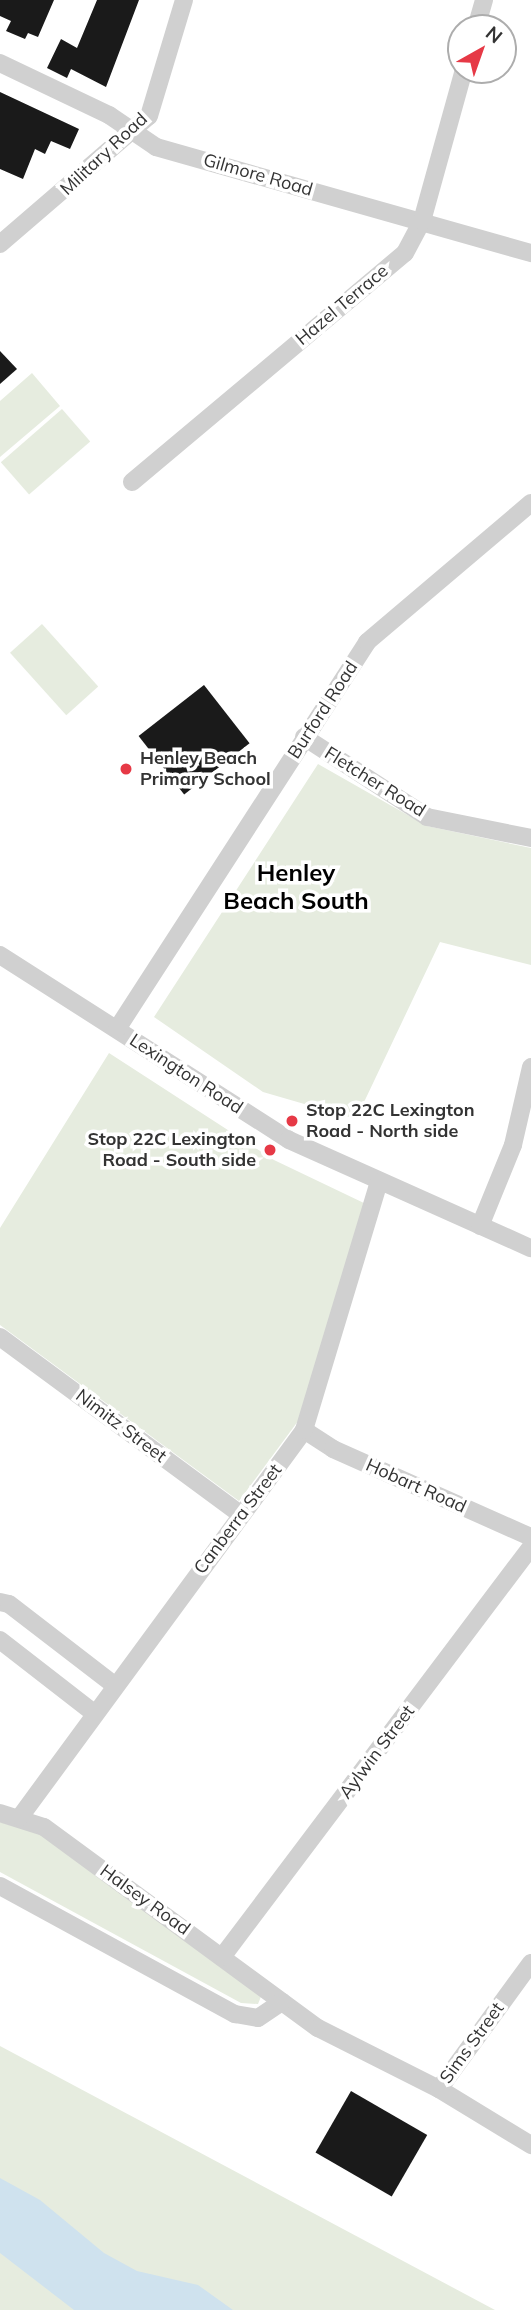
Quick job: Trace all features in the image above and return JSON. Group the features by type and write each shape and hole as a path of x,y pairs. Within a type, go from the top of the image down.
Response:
{"street":[{"name":"Military Road","path":"0,244 149,116 184,0"},
{"name":"Gilmore Road","path":"0,63 109,115 130,134 156,147 531,253"},
{"name":"Hazel Terrace","path":"132,482 405,253 422,221 460,84"},
{"name":"Burford Road","path":"117,1029 367,642 384,624 531,503"},
{"name":"Fletcher Road","path":"304,737 427,817 531,838"},
{"name":"Lexington Road","path":"0,955 289,1140 531,1248"},
{"path":"480,1226 513,1145 531,1067"},
{"name":"Canberra Street","path":"20,1817 114,1685 304,1430 379,1182"},
{"name":"Nimitz Street","path":"0,1337 241,1515"},
{"name":"Hobart Road","path":"304,1430 332,1449 531,1537"},
{"name":"Aylwin Street","path":"222,1957 531,1547"},
{"path":"0,1602 9,1604 114,1685"},
{"path":"0,1640 95,1714"},
{"name":"Halsey Road","path":"0,1813 20,1817 44,1827 318,2028 439,2089 531,2145"},
{"path":"0,1886 235,2014 258,2018 282,2002"},
{"name":"Sims Street","path":"439,2089 531,1963"}],"shaded area":[{"path":"32,373 60,406 0,457 0,401"},
{"path":"62,409 90,441 29,495 1,462"},
{"path":"42,624 98,686 66,715 10,653"},
{"path":"318,764 427,826 531,848 531,965 440,942 356,1119 263,1092 154,1017"},
{"path":"109,1053 274,1160 366,1204 304,1413 239,1501 0,1325 0,1228"},
{"path":"0,1822 40,1833 262,1994 258,2004 241,2003 0,1872"},
{"path":"0,2046 495,2310 0,2310"}],"water":[{"path":"0,2178 40,2200 104,2253 137,2271 198,2285 233,2310 74,2310 0,2253"}],"building":[{"path":"0,0 54,0 38,37 28,33 25,39 6,31 11,21 0,16"},
{"path":"97,0 139,0 106,87 71,69 67,78 47,68 61,39 77,48"},
{"path":"0,92 79,129 70,149 51,141 45,154 35,149 23,179 0,169"},
{"path":"0,351 17,369 0,384"},
{"path":"204,685 250,743 184,794 139,736"},
{"path":"351,2091 427,2135 392,2196 316,2152"}],"place":[{"name":"Henley Beach Primary School","path":"126,769"},
{"name":"Stop 22C Lexington Road - North side","path":"292,1121"},
{"name":"Stop 22C Lexington Road - South side","path":"270,1150"}],"district":[{"name":"Henley Beach South","path":"296,887"}]}
